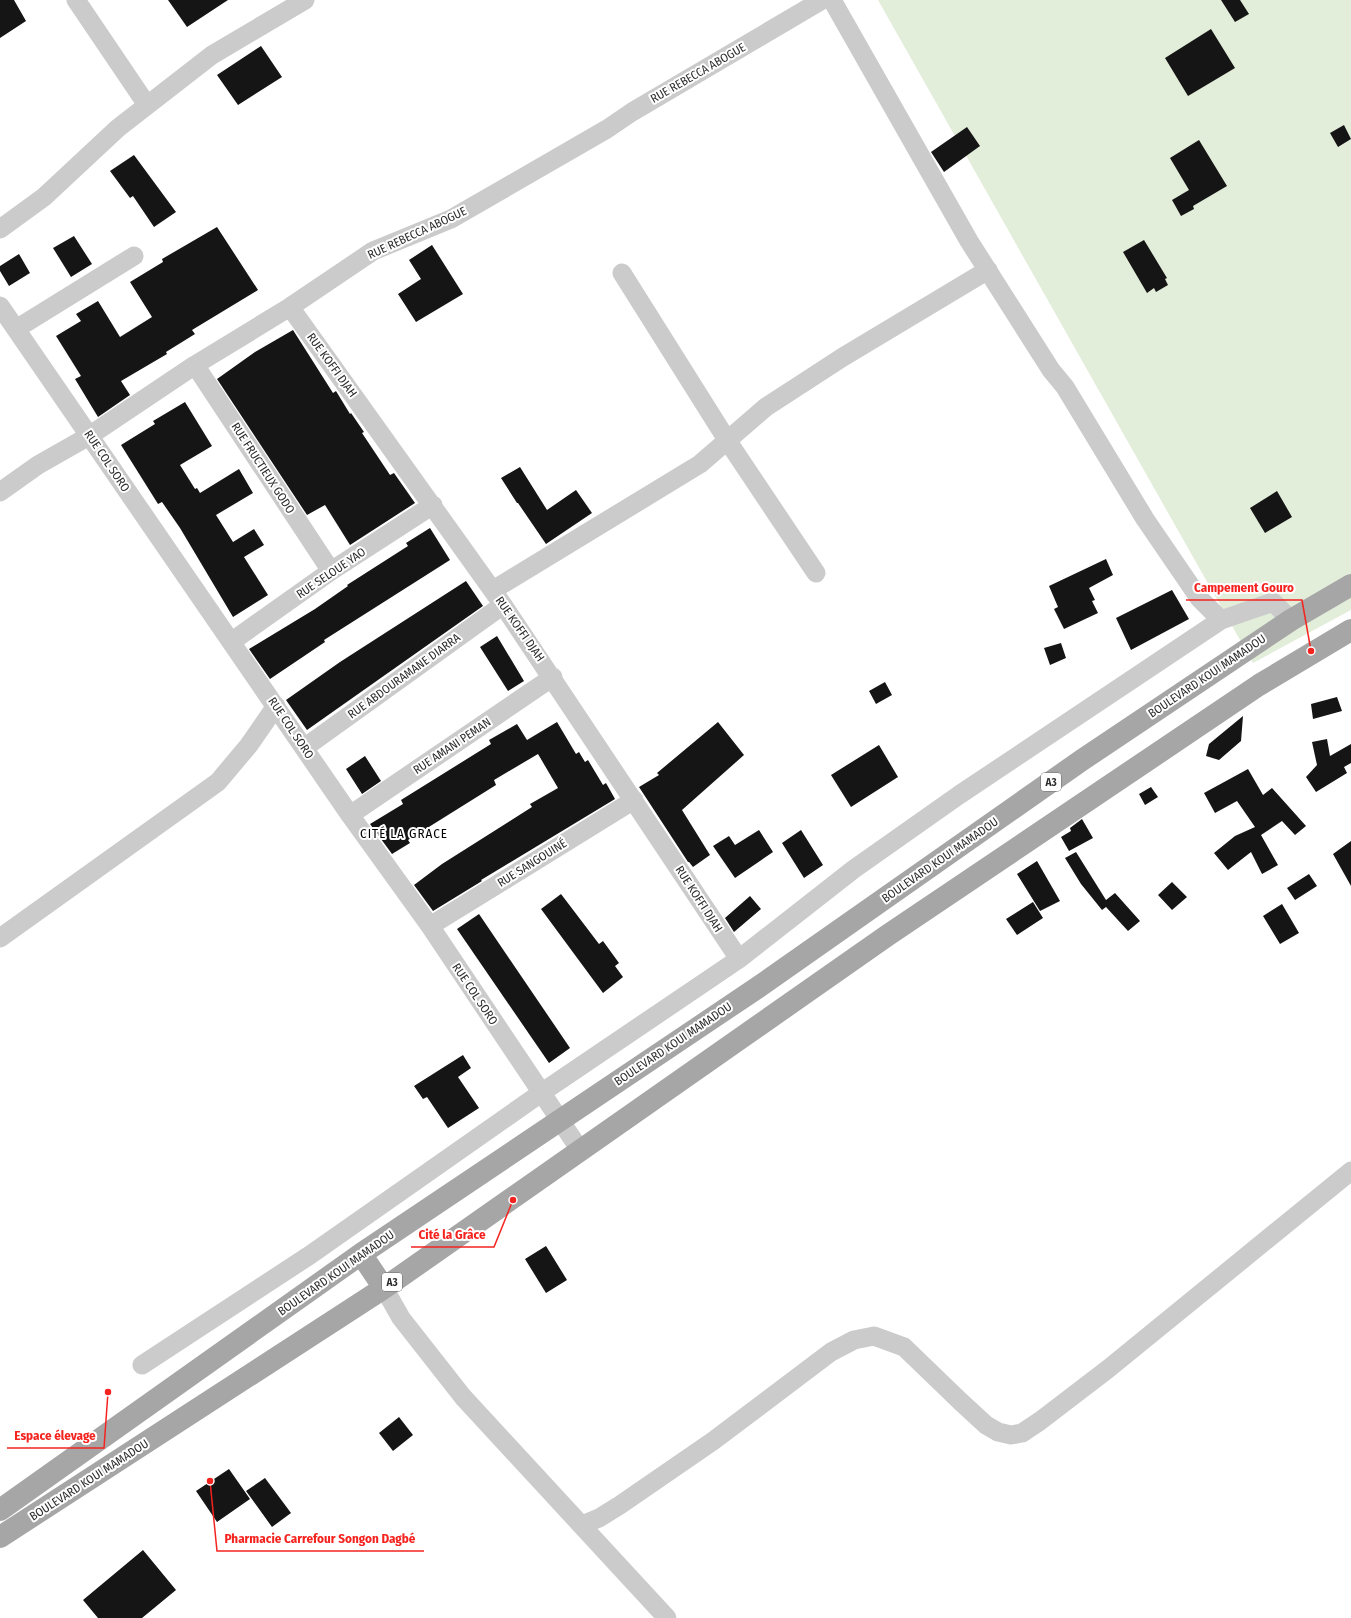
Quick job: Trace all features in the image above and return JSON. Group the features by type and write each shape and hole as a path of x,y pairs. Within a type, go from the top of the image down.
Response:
{"main road":[{"name":"BOULEVARD KOUI MAMADOU","path":"0,1510 361,1254 764,983 1089,756 1291,620 1351,585"},
{"name":"BOULEVARD KOUI MAMADOU","path":"0,1537 384,1288 901,926 1259,685 1351,630"},
{"path":"361,1254 384,1288"}],"street":[{"path":"76,0 147,105"},
{"path":"0,229 44,197 118,128 212,55 305,0"},
{"name":"RUE REBECCA ABOGUE","path":"0,492 38,465 89,436 195,365 290,307 373,251 451,219 600,133 632,112 822,0"},
{"path":"832,0 969,241 1051,370 1065,387 1145,519 1199,598 1221,620"},
{"path":"16,329 134,256"},
{"name":"RUE ABDOURAMANE DIARRA","path":"304,748 498,597 700,464 766,407 843,357 988,270"},
{"path":"622,273 727,440 816,573"},
{"name":"RUE COL SORO","path":"0,306 350,815 430,926 580,1150"},
{"name":"RUE KOFFI DJAH","path":"290,307 433,505 553,677 738,959"},
{"name":"RUE FRUCTIEUX GODO","path":"195,365 331,572"},
{"name":"RUE SELOUE YAO","path":"232,642 331,572 433,505"},
{"path":"142,1365 310,1255 541,1093 738,959 854,868 959,795 1221,620 1273,602 1291,620"},
{"name":"RUE AMANI PEMAN","path":"350,815 553,677"},
{"path":"0,938 218,782 249,745 276,706"},
{"name":"RUE SANGOUINÉ","path":"430,926 634,800"},
{"path":"582,1525 599,1518 620,1505 713,1441 824,1356 854,1340 874,1336 904,1347 986,1424 998,1432 1010,1435 1022,1433 1040,1422 1108,1369 1351,1171"},
{"path":"384,1288 401,1318 463,1397 667,1618"}],"green space":[{"path":"878,0 1351,0 1351,610 1253,663"}],"building":[{"path":"0,0 14,0 26,21 0,38"},
{"path":"168,0 228,0 187,27"},
{"path":"1221,0 1240,0 1249,14 1235,22"},
{"path":"1211,29 1235,68 1188,96 1165,58"},
{"path":"261,46 282,77 238,105 217,75"},
{"path":"1344,125 1351,139 1338,147 1330,133"},
{"path":"967,127 980,146 944,172 931,152"},
{"path":"1199,140 1227,186 1193,206 1194,209 1181,216 1172,200 1189,190 1170,158"},
{"path":"134,155 176,212 154,227 133,196 130,198 110,171"},
{"path":"217,227 258,290 192,330 195,334 166,352 167,354 121,381 130,395 98,417 75,379 81,376 56,336 81,321 76,314 98,301 120,337 152,317 130,282 163,262 162,259"},
{"path":"74,236 92,264 71,277 53,248"},
{"path":"1144,240 1167,278 1165,279 1168,285 1156,292 1154,288 1147,293 1123,252"},
{"path":"432,245 463,294 416,322 398,294 421,279 409,260"},
{"path":"19,254 30,273 9,286 0,271 0,266"},
{"path":"293,330 333,393 336,391 350,414 351,413 364,432 362,433 390,475 394,473 415,503 350,545 325,505 307,515 217,379 255,352"},
{"path":"185,402 212,446 180,465 195,489 197,488 200,493 239,469 253,493 216,515 233,542 254,529 264,545 244,557 268,595 233,617 180,528 162,502 158,504 121,445 155,424 153,421"},
{"path":"520,467 547,510 576,490 592,513 546,544 501,478"},
{"path":"1277,491 1292,517 1265,533 1250,508"},
{"path":"430,528 450,560 324,640 325,642 270,679 249,649 315,609 348,586 347,585 408,546 406,543"},
{"path":"1106,559 1113,575 1089,588 1095,600 1092,601 1098,613 1064,629 1054,609 1058,607 1049,586"},
{"path":"466,581 483,606 307,730 286,700 340,662"},
{"path":"1172,590 1189,619 1131,650 1116,618"},
{"path":"497,636 524,681 508,691 480,647"},
{"path":"1061,643 1066,658 1050,665 1044,648"},
{"path":"885,682 892,695 876,704 869,691"},
{"path":"1337,697 1342,711 1313,719 1311,704"},
{"path":"1243,716 1241,741 1219,760 1206,756 1209,744"},
{"path":"557,722 576,754 579,752 585,762 588,760 603,785 606,783 615,799 481,880 482,881 433,911 414,885 442,864 532,807 530,804 558,788 538,754 494,780 496,785 408,840 410,843 392,854 370,824 403,804 401,800 491,744 489,740 517,724 527,740"},
{"path":"718,722 744,755 682,810 710,855 693,867 688,862 639,787 659,775 657,773"},
{"path":"1327,739 1330,756 1351,744 1351,763 1344,767 1347,773 1316,792 1306,777 1317,765 1312,742"},
{"path":"879,745 898,777 851,807 831,775"},
{"path":"365,756 381,781 362,794 346,769"},
{"path":"1248,769 1263,795 1272,788 1306,826 1295,835 1282,821 1261,835 1278,865 1262,874 1251,852 1228,870 1214,853 1235,836 1255,827 1237,801 1215,813 1204,793"},
{"path":"1151,787 1158,797 1145,805 1139,794"},
{"path":"1082,819 1093,838 1069,851 1061,837 1071,831 1070,828"},
{"path":"759,830 773,852 735,878 713,846 729,836 735,845"},
{"path":"801,830 823,865 804,878 782,843"},
{"path":"1351,841 1351,886 1333,854"},
{"path":"1076,852 1106,900 1115,893 1140,921 1128,931 1106,907 1102,910 1081,884 1065,858"},
{"path":"1037,861 1060,901 1040,911 1017,874"},
{"path":"1309,874 1317,886 1295,900 1287,888"},
{"path":"1172,882 1187,897 1172,910 1158,895"},
{"path":"561,894 599,944 603,941 619,963 615,966 623,977 603,993 541,909"},
{"path":"750,896 761,909 734,932 725,918"},
{"path":"1033,902 1043,918 1017,935 1006,919"},
{"path":"1282,904 1299,933 1280,944 1263,916"},
{"path":"479,914 570,1048 549,1063 457,929"},
{"path":"463,1055 471,1068 458,1077 479,1108 448,1128 427,1097 423,1099 414,1086"},
{"path":"546,1246 567,1280 546,1293 525,1259"},
{"path":"399,1417 413,1435 393,1451 379,1433"},
{"path":"229,1469 250,1499 217,1522 196,1491"},
{"path":"265,1478 291,1513 272,1527 246,1491"},
{"path":"143,1550 176,1590 142,1618 98,1618 83,1600"}],"place":[{"name":"Campement Gouro","path":"1311,651"},
{"name":"Cité la Grâce","path":"513,1200"},
{"name":"Espace élevage","path":"108,1392"},
{"name":"Pharmacie Carrefour Songon Dagbé","path":"210,1481"}],"district":[{"name":"CITÉ LA GRACE","path":"404,833"}]}
